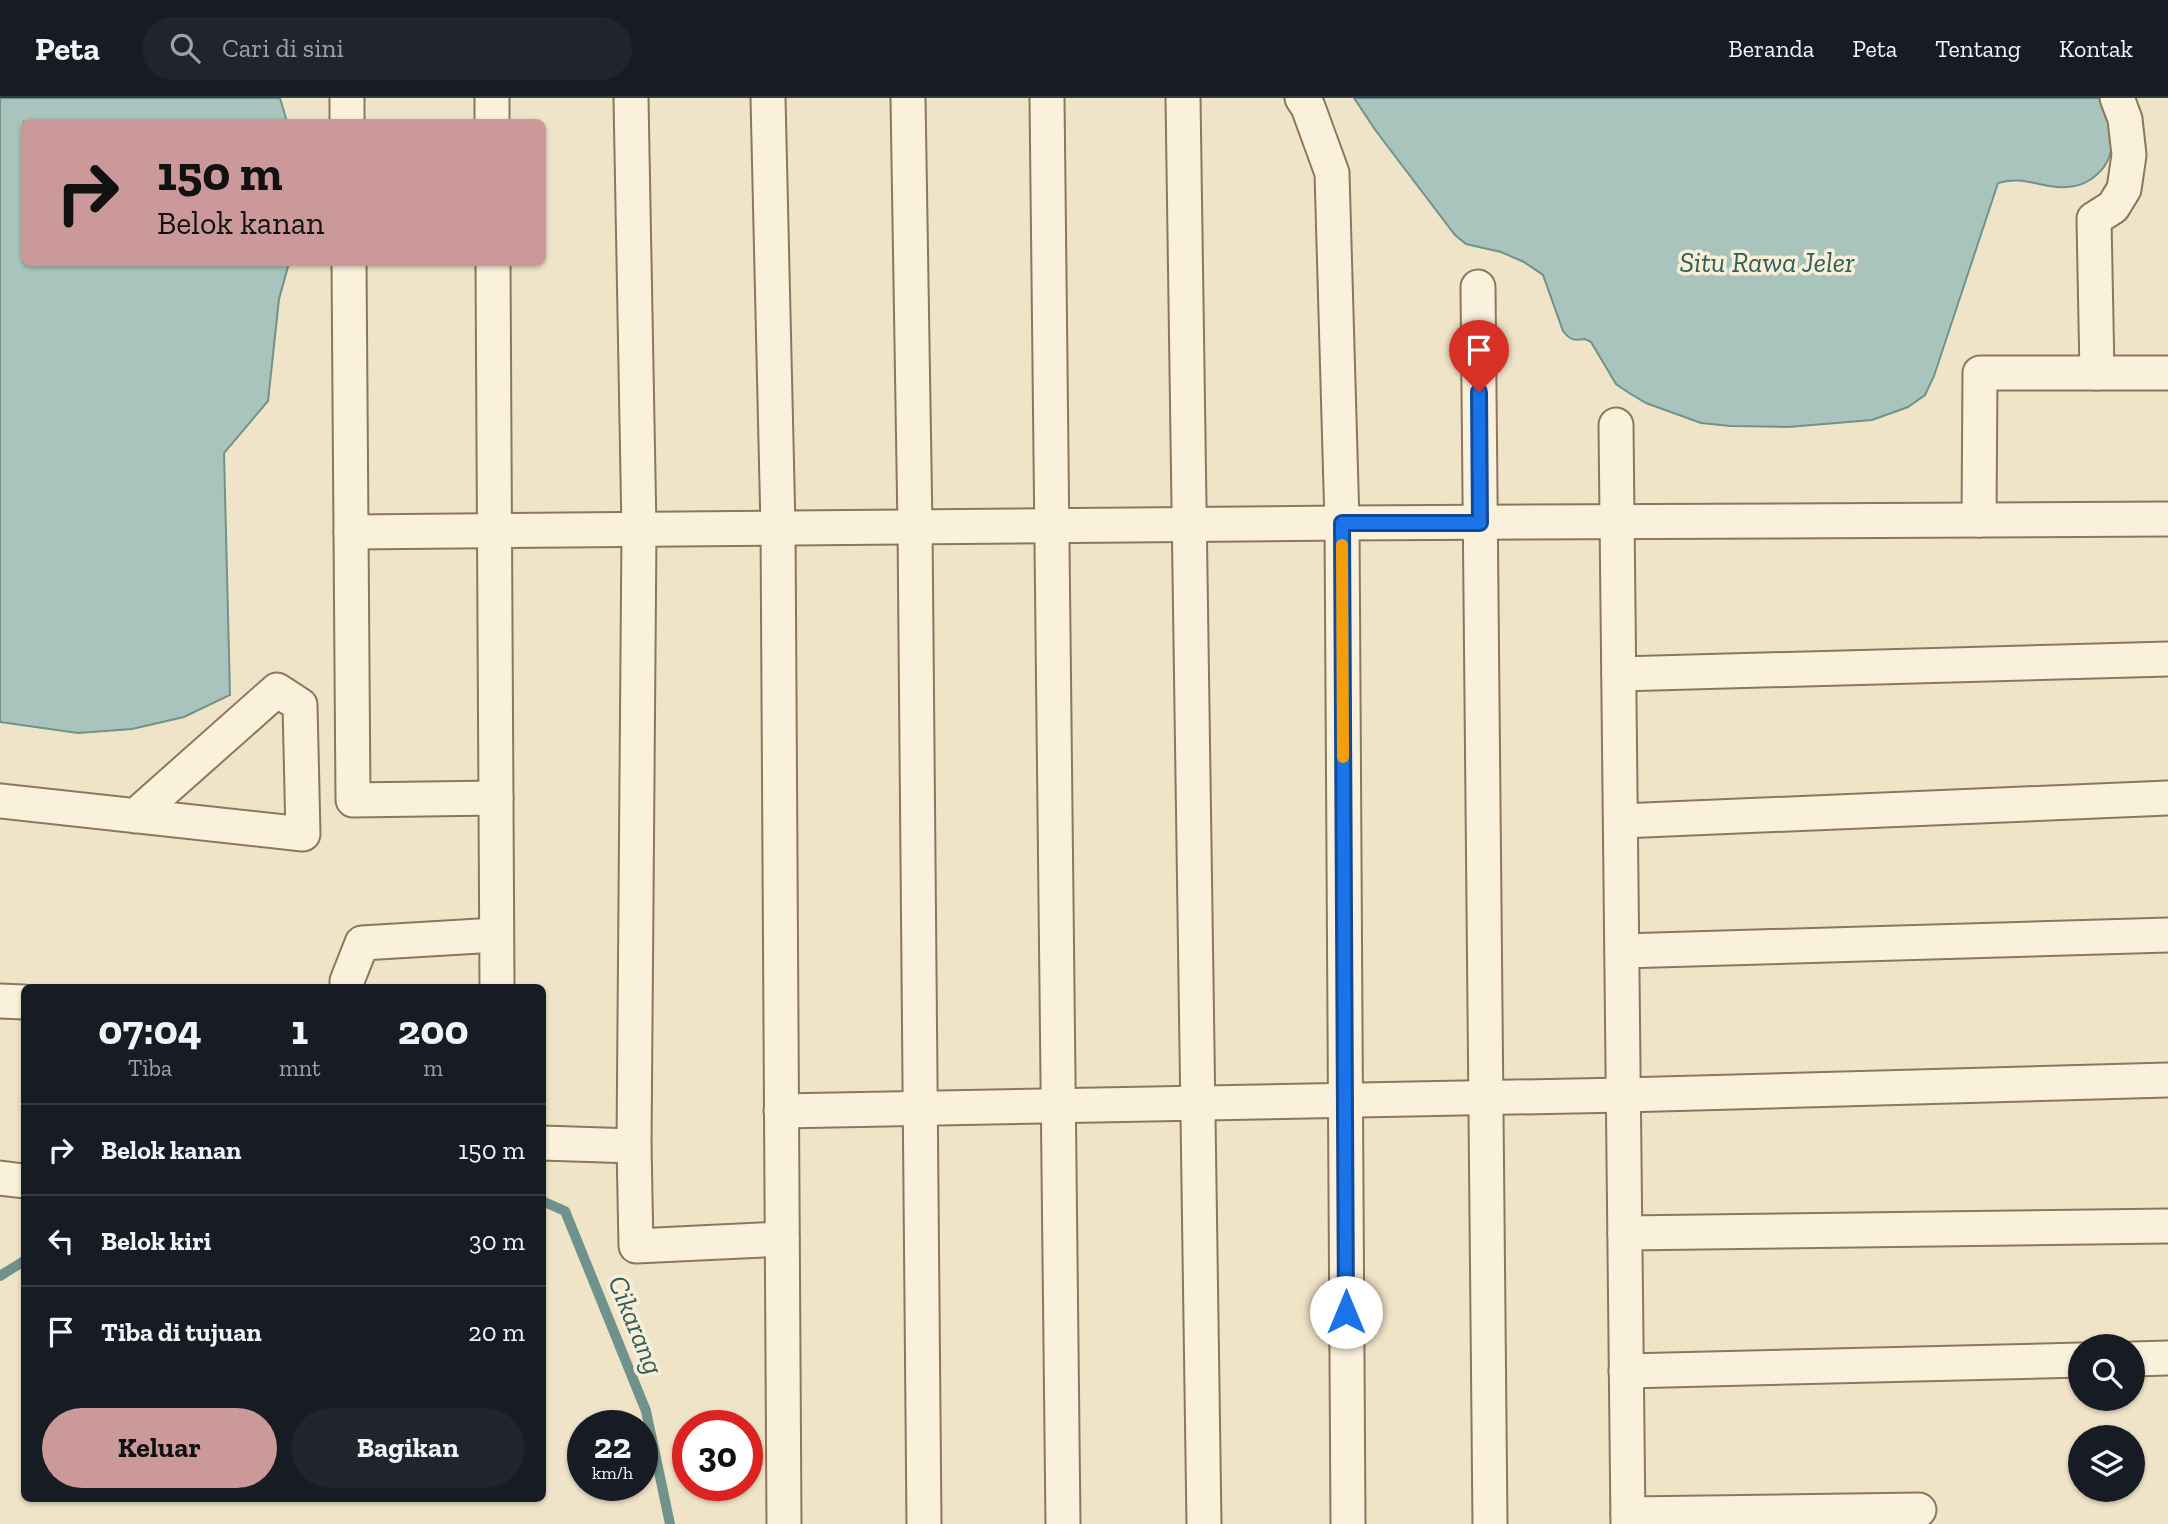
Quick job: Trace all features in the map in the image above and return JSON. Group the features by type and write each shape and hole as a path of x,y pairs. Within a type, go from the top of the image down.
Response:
{"street":[{"path":"347,98 348,119"},
{"path":"492,98 492,119"},
{"path":"631,98 639,530 634,1146 636,1246 782,1239"},
{"path":"768,98 778,528 784,1524"},
{"path":"908,98 915,527 924,1524"},
{"path":"1047,98 1063,1524"},
{"path":"1183,98 1204,1524"},
{"path":"1302,98 1308,107 1332,173 1342,523 1348,1524"},
{"path":"2097,373 2094,219 2113,207 2124,189 2129,156 2125,118 2117,98"},
{"path":"349,266 354,800 496,798"},
{"path":"493,266 497,984"},
{"path":"1478,287 1490,1524"},
{"path":"1979,520 1980,373 2168,373"},
{"path":"1616,425 1628,1519 1919,1510"},
{"path":"351,532 2168,519"},
{"path":"1619,674 2168,659"},
{"path":"0,801 135,816 303,834 300,705 277,690 135,816"},
{"path":"1621,821 2168,798"},
{"path":"347,984 362,943 496,935"},
{"path":"1622,951 2168,935"},
{"path":"0,1001 21,1002"},
{"path":"781,1111 1623,1095 2168,1080"},
{"path":"546,1143 634,1146"},
{"path":"0,1178 21,1181"},
{"path":"1625,1233 2168,1226"},
{"path":"2145,1359 2168,1358"},
{"path":"1626,1371 2068,1360"}],"water":[{"path":"0,98 280,98 286,119 21,119 21,266 288,266 279,299 268,401 224,453 230,695 184,717 132,729 78,733 0,722"},
{"name":"Situ Rawa Jeler","path":"1354,98 2107,98 2112,144 2106,164 2099,173 2081,184 2061,187 2020,181 1998,183 1934,376 1925,395 1908,407 1872,420 1788,427 1730,426 1701,423 1646,403 1616,384 1591,342 1572,339 1563,331 1543,275 1524,262 1501,252 1466,244 1455,235"}],"waterway":[{"name":"Cikarang","path":"546,1203 565,1211 646,1411 670,1524"},
{"name":"Cikarang","path":"0,1276 21,1263"}],"slow traffic":[{"path":"1342,545 1343,757"}],"route":[{"path":"1346,1312 1342,523 1480,523 1479,392"}]}
